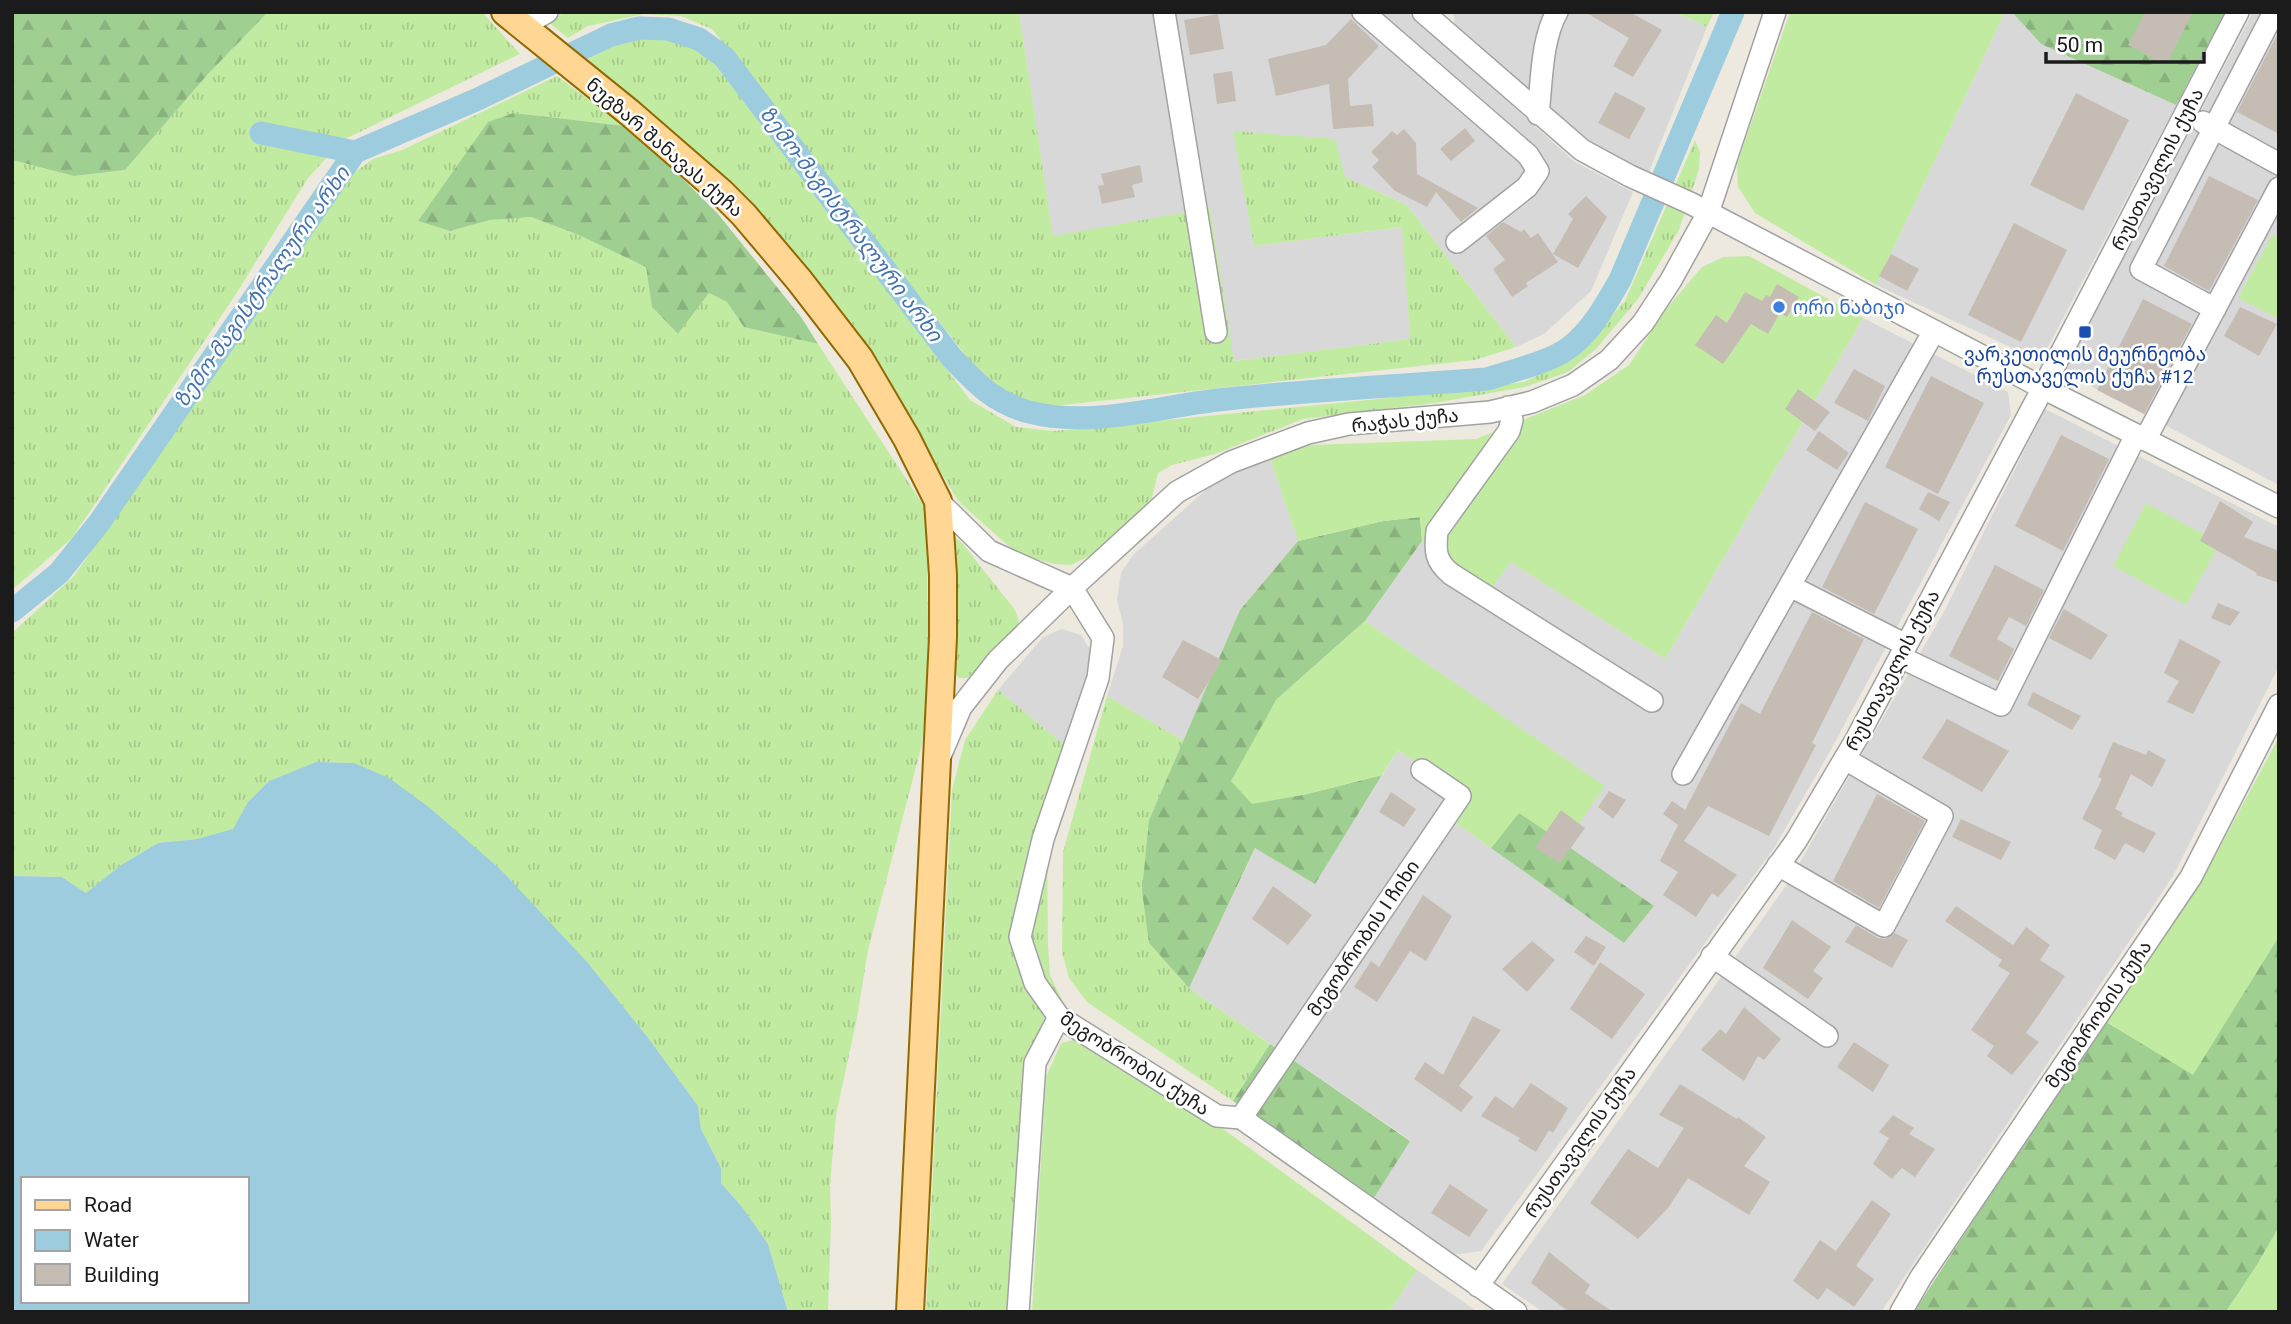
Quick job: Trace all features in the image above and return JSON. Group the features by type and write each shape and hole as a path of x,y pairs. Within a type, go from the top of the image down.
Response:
{"main road":[{"name":"ნუგზარ შანავას ქუჩა","path":"522,25 721,191 799,280 860,359 907,439 938,501 943,575 943,637 910,1312"}],"street":[{"path":"522,25 547,12"},
{"path":"1164,12 1216,332"},
{"path":"1363,12 1528,155 1538,171 1527,187 1457,242"},
{"path":"1423,12 1445,23 1545,120 1582,150 1699,208 2043,388 2279,506"},
{"path":"1528,155 1545,120 1545,58 1552,22 1558,12"},
{"name":"რაჭას ქუჩა","path":"937,762 961,707 998,660 1177,492 1241,457 1308,433 1349,424 1490,412 1532,402 1573,385 1609,360 1643,323 1671,280 1775,12"},
{"name":"რუსთაველის ქუჩა","path":"1478,1286 1796,841 1903,651 2238,12"},
{"path":"2141,269 2274,12"},
{"path":"2186,113 2279,164"},
{"path":"1790,586 2001,705 2141,438 2215,309 2279,188"},
{"path":"2113,252 2215,309"},
{"path":"1683,774 1934,331"},
{"path":"1508,407 1512,420 1509,431 1437,531 1435,550 1439,564 1652,701"},
{"path":"938,501 989,551 1072,588"},
{"name":"მეგობრობის ქუჩა","path":"1072,588 1102,638 1098,678 1043,839 1020,937 1035,983 1059,1017 1217,1116 1241,1118 1516,1312"},
{"name":"მეგობრობის ქუჩა","path":"1901,1312 1929,1265 2191,877 2279,705"},
{"path":"1778,865 1884,926 1942,816 1844,759"},
{"name":"მეგობრობის I ჩიხი","path":"1241,1118 1460,796 1422,770"},
{"path":"1712,956 1827,1036"},
{"path":"1018,1312 1035,1063 1059,1017"}],"shaded area":[{"path":"1019,12 1407,12 1575,162 1633,192 1591,291 1544,334 1516,347 1407,205 1345,177 1254,246 1403,227 1410,339 1233,361 1210,208 1053,237"},
{"path":"1453,12 1675,12 1707,27 1648,174 1586,142 1455,27"},
{"path":"2005,12 2012,12 2041,44 2176,105 2042,358 2032,357 1876,285"},
{"path":"2253,12 2279,12 2279,238 2272,235 2239,297 2279,319 2279,485 2064,372"},
{"path":"1863,318 2008,392 2011,415 1828,755 1774,848 1481,1251 1451,1255 1372,1201 1410,1140 1189,988 1256,847 1315,884 1398,750 1458,790 1439,811 1624,943 1654,906 1565,844 1604,786 1365,621 1422,541 1491,588 1509,561 1665,659"},
{"path":"2045,409 2279,527 2279,666 2173,876 1881,1312 1543,1312 1502,1284 1788,883 1945,610"},
{"path":"1269,455 1298,541 1240,610 1184,741 1107,696 1123,646 1123,624 1117,599 1121,573 1133,555 1218,479"},
{"path":"1062,629 1081,635 1094,656 1076,755 998,690 1043,637"},
{"path":"1417,1270 1478,1312 1389,1312"}],"green space":[{"path":"12,12 268,12 208,74 125,170 74,176 12,160"},
{"path":"268,12 482,12 520,54 343,140 308,178 236,294 72,538 12,590 12,160 74,176 125,170 208,74"},
{"path":"566,12 1019,12 1053,236 1210,208 1234,361 1410,339 1402,227 1254,246 1233,131 1335,139 1345,177 1407,205 1516,347 1475,360 1044,407 1000,391 983,378 712,29 681,16 644,14 588,26 568,38 547,21"},
{"path":"1675,12 1714,12 1707,27"},
{"path":"1790,12 2005,12 1876,285 1755,213 1738,187 1737,164"},
{"path":"2012,12 2225,12 2176,105 2041,44"},
{"path":"652,36 684,42 712,60 970,400 1016,427 1055,431 1524,382 1573,359 1625,301 1695,140 1700,152 1699,169 1679,230 1638,299 1596,349 1568,372 1525,387 1434,403 1303,419 1215,454 1172,465 1158,473 1151,502 1094,554 1071,565 1054,564 1012,549 959,502 855,334 729,180 587,60 624,40"},
{"path":"557,76 625,126 514,113 419,221 450,231 490,220 531,217 579,235 647,267 652,307 678,334 709,293 727,302 744,327 818,344 929,514 927,590 930,668 922,744 868,950 857,1018 836,1115 830,1186 828,1312 788,1312 768,1244 743,1208 721,1183 721,1168 701,1129 698,1106 588,963 354,763 316,762 269,781 248,802 234,829 197,839 158,843 121,865 86,893 62,877 12,876 12,633 74,576 349,176 373,159 402,150"},
{"path":"514,113 625,126 718,214 801,317 818,344 744,327 727,302 709,293 678,334 652,307 646,267 579,235 531,217 490,220 450,231 418,221 488,122"},
{"path":"2272,235 2279,238 2279,319 2238,298"},
{"path":"1749,256 1863,318 1665,659 1510,562 1492,588 1422,541 1420,517 1383,521 1298,541 1269,455 1312,445 1476,439 1585,395 1629,365 1667,308 1702,267 1723,257"},
{"path":"2146,503 2220,543 2186,605 2113,566"},
{"path":"1420,517 1422,541 1365,621 1276,700 1303,795 1382,775 1315,884 1255,848 1189,988 1149,943 1142,891 1149,820 1240,610 1298,541 1383,521"},
{"path":"954,536 1015,610 1019,621 1015,631 968,678 959,678 954,672 957,564 949,538"},
{"path":"1365,621 1605,786 1565,844 1519,813 1491,848 1439,811 1458,790 1398,750 1382,775 1303,795 1252,804 1231,781 1276,700"},
{"path":"998,690 1076,755 1047,843 1050,975 1064,1004 1043,1031 1013,1312 926,1312 952,790 965,740"},
{"path":"1107,696 1184,741 1149,820 1149,943 1189,988 1270,1044 1233,1101 1087,1002 1069,978 1062,952 1063,852"},
{"path":"2279,737 2279,936 2193,1075 2103,1020 2198,888"},
{"path":"1519,812 1654,906 1624,943 1491,848"},
{"path":"2279,936 2279,1227 2226,1312 1914,1312 2103,1020 2193,1074"},
{"path":"1094,1035 1417,1270 1389,1312 1032,1312 1046,1077 1061,1043"},
{"path":"1270,1044 1410,1141 1372,1201 1233,1101"},
{"path":"2279,1227 2279,1312 2226,1312 2257,1265"}],"water":[{"path":"316,762 354,763 389,778 430,808 501,870 588,963 698,1106 701,1129 721,1168 721,1183 743,1208 768,1244 788,1312 12,1312 12,876 62,877 86,893 121,865 158,843 197,839 233,829 248,802 269,781"}],"building":[{"path":"1585,12 1630,12 1662,30 1633,77 1613,66 1629,38"},
{"path":"2145,12 2193,12 2166,65 2128,45"},
{"path":"1218,14 1224,49 1190,55 1184,20"},
{"path":"1351,19 1379,46 1348,79 1350,106 1372,104 1374,126 1333,129 1329,84 1276,96 1268,59 1326,45"},
{"path":"2279,31 2279,134 2237,112"},
{"path":"1232,71 1236,101 1217,104 1213,74"},
{"path":"1615,92 1646,108 1629,139 1598,123"},
{"path":"2076,93 2129,120 2083,211 2030,185"},
{"path":"1465,128 1475,141 1451,161 1440,149"},
{"path":"1404,129 1416,143 1417,174 1478,208 1461,222 1436,192 1427,207 1395,191 1372,167 1379,160 1371,152 1392,131 1397,135"},
{"path":"1140,165 1143,182 1132,185 1135,197 1102,204 1098,186 1104,185 1101,174"},
{"path":"2209,176 2258,200 2209,291 2164,266"},
{"path":"1586,196 1607,217 1578,268 1553,254 1573,219 1568,214"},
{"path":"1503,222 1521,232 1524,229 1531,238 1538,233 1558,262 1526,283 1528,286 1512,297 1493,269 1505,260 1486,236"},
{"path":"2014,223 2067,250 2021,342 1968,315"},
{"path":"1891,254 1919,269 1907,291 1879,276"},
{"path":"1777,284 1799,297 1787,317 1780,313 1768,334 1751,324 1723,364 1695,345 1716,315 1727,323 1745,292 1762,301 1766,295 1770,297"},
{"path":"2143,299 2192,324 2144,414 2097,390"},
{"path":"2240,307 2277,324 2259,356 2224,336"},
{"path":"1854,369 1885,386 1868,421 1834,403"},
{"path":"1931,376 1984,403 1938,494 1885,467"},
{"path":"1798,389 1830,412 1815,431 1785,409"},
{"path":"1819,431 1849,453 1837,470 1806,450"},
{"path":"2061,435 2109,459 2063,551 2015,526"},
{"path":"1928,492 1950,502 1939,521 1919,509"},
{"path":"2220,501 2253,522 2244,537 2279,551 2279,583 2256,575 2257,573 2200,541"},
{"path":"1865,502 1918,529 1874,614 1822,587"},
{"path":"1995,565 2044,590 2026,626 2009,617 1997,639 2014,649 1998,681 1949,656"},
{"path":"2218,603 2240,612 2230,626 2211,618"},
{"path":"2064,609 2108,635 2091,660 2049,638"},
{"path":"1812,612 1864,639 1812,743 1816,745 1769,836 1708,806 1684,841 1737,875 1718,897 1712,893 1696,917 1663,895 1678,872 1660,861 1678,825 1663,814 1672,801 1685,810 1741,703 1760,714"},
{"path":"2180,639 2221,661 2193,714 2167,702 2179,681 2164,673"},
{"path":"1183,640 1222,660 1198,699 1162,677"},
{"path":"2033,692 2081,716 2072,730 2027,705"},
{"path":"1947,719 2009,751 1982,792 1922,758"},
{"path":"2113,742 2146,755 2148,750 2166,760 2152,787 2131,774 2115,809 2123,813 2121,816 2156,833 2144,853 2125,843 2115,860 2094,848 2102,830 2082,819 2102,779 2098,777"},
{"path":"1609,791 1626,800 1613,819 1598,807"},
{"path":"1391,792 1416,809 1404,827 1379,812"},
{"path":"1877,794 1925,821 1879,908 1833,881"},
{"path":"1561,810 1585,828 1560,863 1535,848"},
{"path":"1961,819 2011,842 2001,860 1952,837"},
{"path":"1273,886 1312,915 1288,945 1252,919"},
{"path":"1423,895 1452,916 1426,961 1410,951 1377,1002 1354,987 1371,961 1379,967"},
{"path":"1956,906 2013,945 2026,927 2050,945 2040,960 2065,976 2026,1033 2039,1042 2012,1075 1987,1056 1994,1046 1971,1030 2010,973 1998,966 2002,960 1945,921"},
{"path":"1792,920 1831,947 1813,971 1823,978 1808,999 1763,968"},
{"path":"1856,925 1878,938 1885,939 1895,933 1908,940 1892,968 1845,942"},
{"path":"1586,936 1606,947 1594,966 1574,952"},
{"path":"1532,941 1555,960 1527,992 1502,969"},
{"path":"1600,962 1645,994 1612,1039 1570,1009"},
{"path":"1744,1007 1781,1039 1764,1060 1758,1056 1744,1081 1701,1050 1720,1029 1726,1034"},
{"path":"1473,1016 1501,1030 1459,1086 1473,1097 1461,1112 1414,1079 1425,1062 1443,1075"},
{"path":"1854,1042 1889,1065 1873,1092 1837,1067"},
{"path":"1531,1083 1568,1108 1553,1133 1549,1130 1536,1152 1518,1141 1520,1138 1481,1116 1495,1096 1513,1108"},
{"path":"1680,1084 1737,1119 1738,1117 1766,1137 1744,1166 1770,1182 1749,1215 1688,1178 1668,1208 1638,1239 1590,1203 1628,1149 1658,1168 1684,1128 1659,1115"},
{"path":"1893,1115 1914,1128 1909,1134 1935,1149 1915,1177 1902,1168 1892,1179 1873,1164 1889,1138 1879,1132"},
{"path":"1450,1184 1488,1210 1469,1237 1431,1213"},
{"path":"1872,1200 1891,1214 1856,1266 1874,1279 1854,1307 1827,1288 1818,1300 1793,1281 1820,1240 1836,1251"},
{"path":"1549,1252 1590,1285 1585,1293 1613,1312 1569,1312 1531,1283"}],"waterway":[{"name":"ზემო-მაგისტრალური არხი","path":"12,611 59,573 99,523 355,152 478,99 611,35 639,28 668,29 699,39 724,57 952,358 986,391 1005,403 1029,412 1075,418 1123,415 1251,397 1487,379 1542,362 1562,352 1578,340 1592,324 1620,280 1733,12"},
{"path":"261,133 355,152"}],"place":[{"name":"ორი ნაბიჯი","path":"1779,307"},
{"name":"ვარკეთილის მეურნეობა რუსთაველის ქუჩა #12","path":"2085,332"}]}
